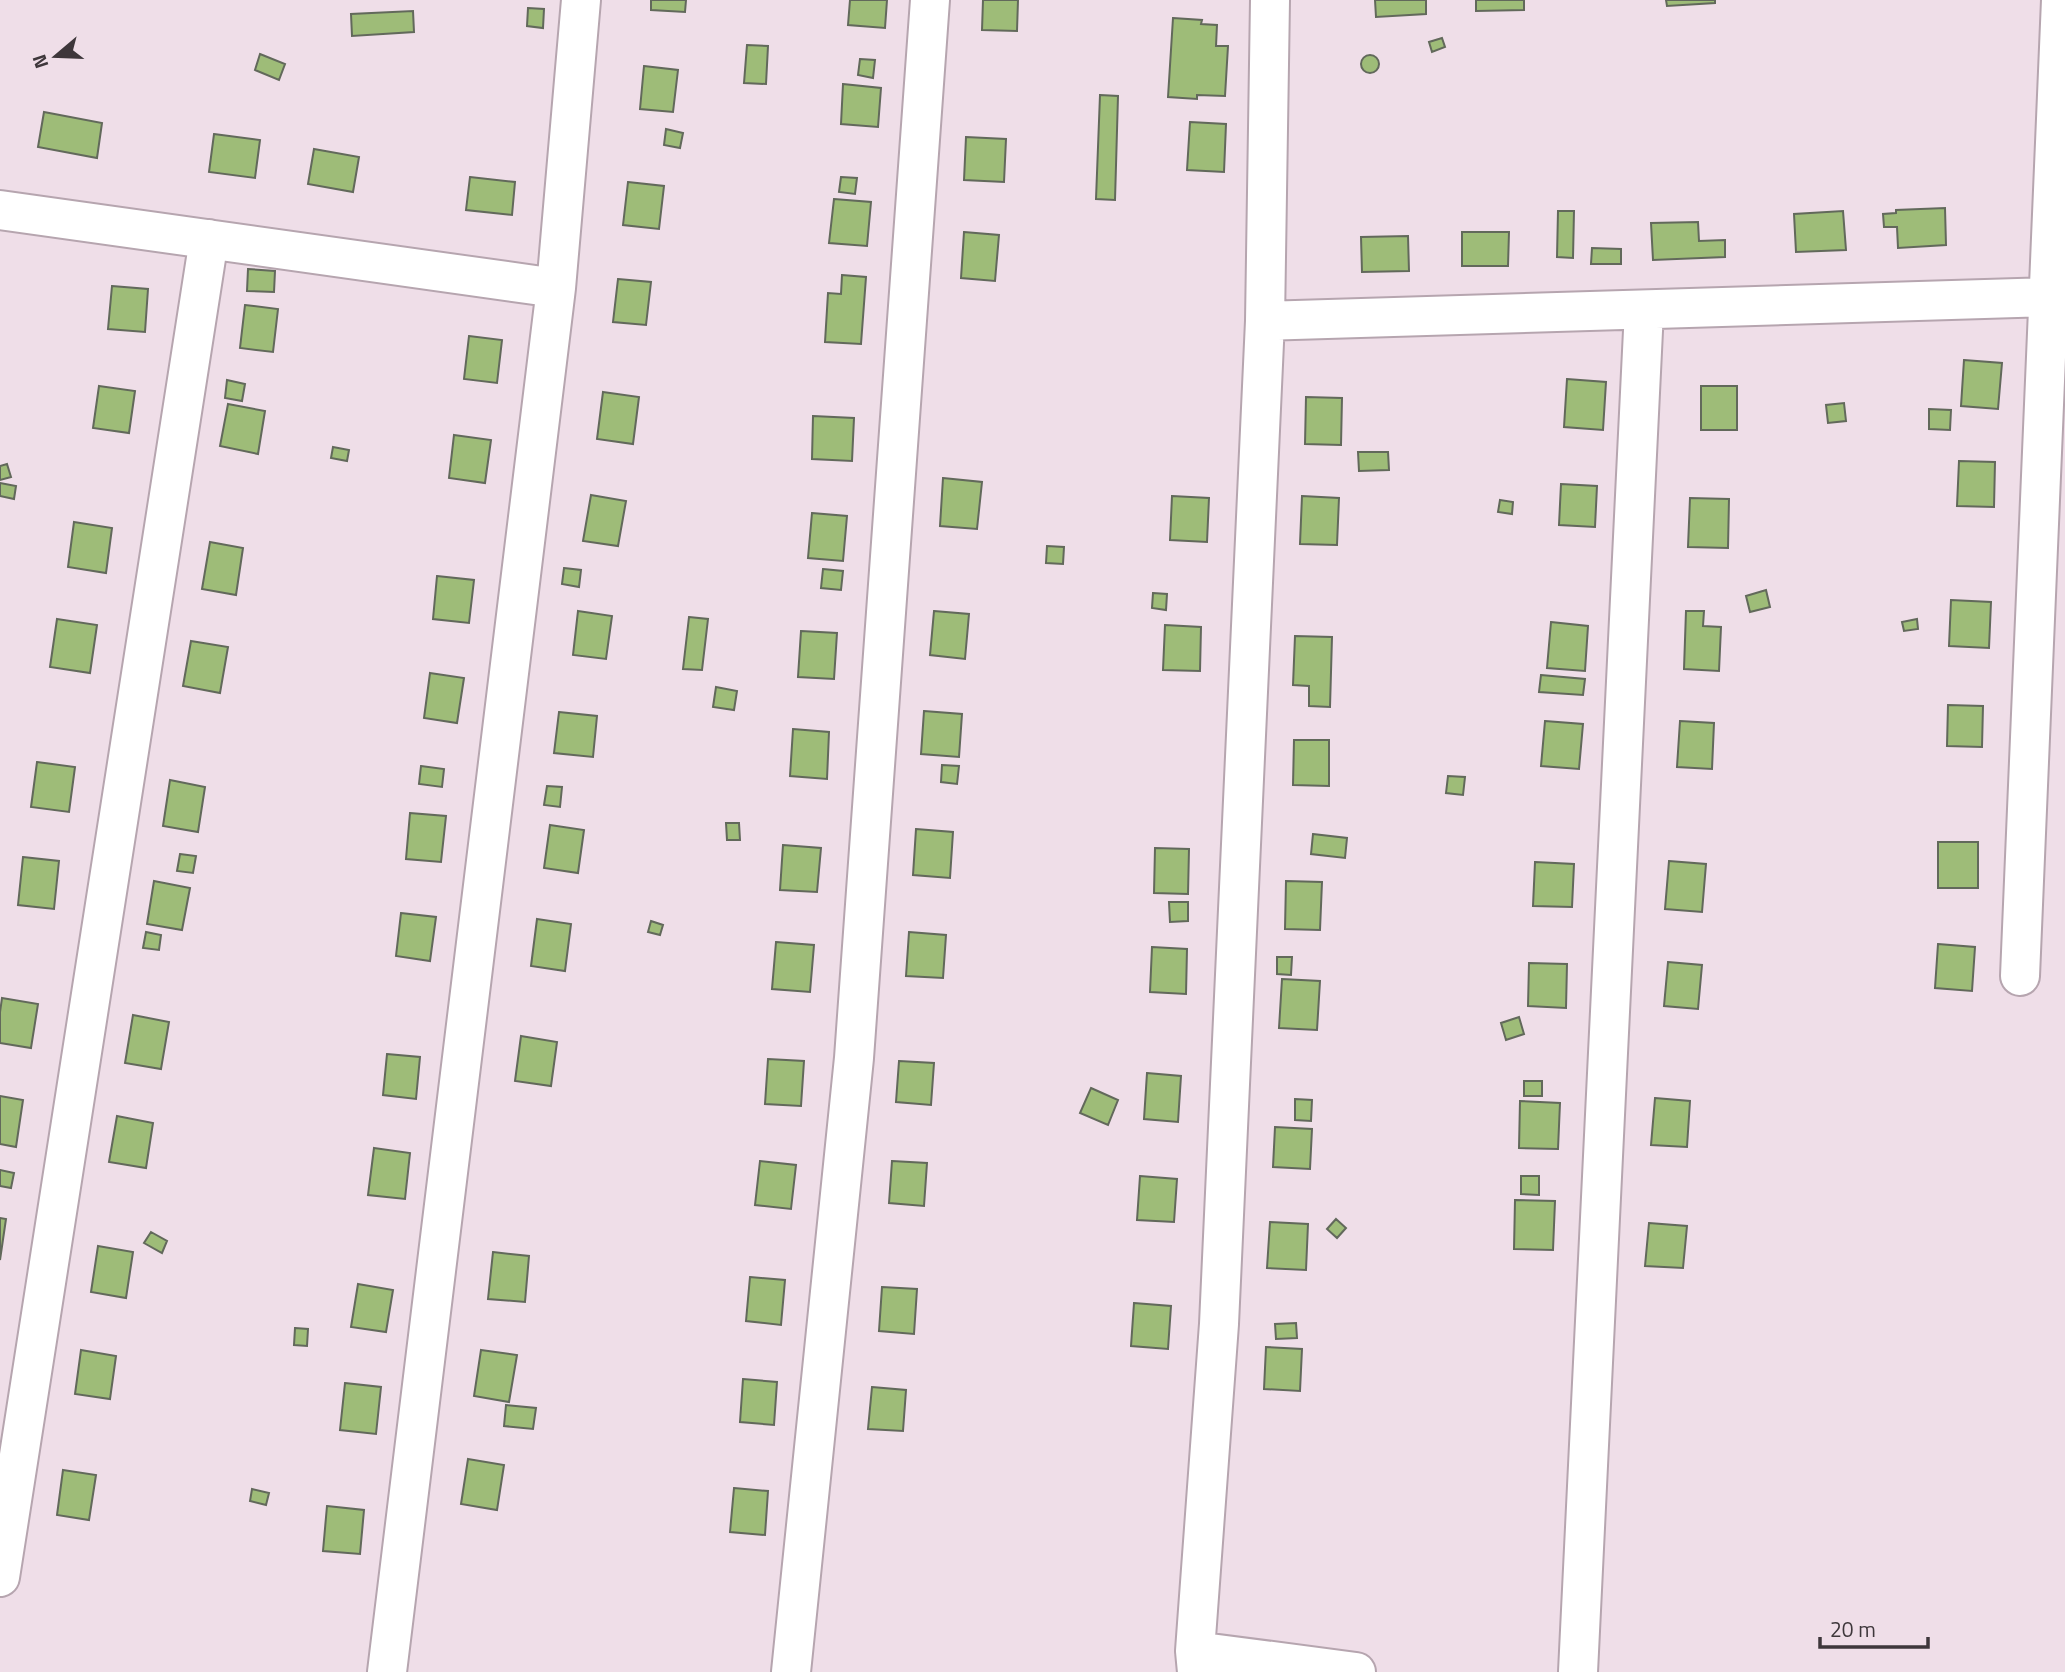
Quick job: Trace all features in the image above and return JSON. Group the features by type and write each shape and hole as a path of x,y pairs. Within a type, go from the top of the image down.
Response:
{"lane":[{"path":"387,1672 556,288 581,0"},
{"path":"791,1672 854,1058 930,0"},
{"path":"1270,0 1265,321 1219,1324 1196,1661 1356,1672"},
{"path":"2020,976 2061,0"},
{"path":"0,210 556,288"},
{"path":"0,1577 209,239"},
{"path":"1265,321 2049,297"},
{"path":"1578,1672 1644,310"}],"building":[{"path":"651,0 686,0 685,12 651,10"},
{"path":"850,0 887,0 885,28 848,25"},
{"path":"983,0 1018,0 1017,31 982,30"},
{"path":"1375,0 1426,0 1426,14 1376,17"},
{"path":"1476,0 1524,0 1524,10 1476,11"},
{"path":"1666,0 1715,0 1715,3 1667,6"},
{"path":"528,8 544,9 543,28 527,26"},
{"path":"413,11 414,32 352,36 351,14"},
{"path":"1173,18 1202,20 1201,24 1217,25 1216,46 1228,46 1225,96 1197,95 1197,99 1168,97"},
{"path":"1442,38 1445,47 1432,52 1429,42"},
{"path":"747,45 768,46 766,84 744,83"},
{"path":"260,54 285,64 279,80 255,70"},
{"path":"1366,55 1374,55 1379,64 1377,71 1366,73 1361,68 1361,60"},
{"path":"860,59 875,60 873,78 858,75"},
{"path":"644,66 678,70 673,112 640,109"},
{"path":"843,84 881,88 878,127 841,124"},
{"path":"1100,95 1118,96 1115,200 1096,199"},
{"path":"44,112 102,123 97,158 38,147"},
{"path":"1190,122 1226,124 1224,172 1187,170"},
{"path":"666,129 683,133 680,148 664,145"},
{"path":"214,134 260,140 255,178 209,172"},
{"path":"966,137 1006,139 1004,182 964,180"},
{"path":"314,149 359,157 353,192 308,184"},
{"path":"470,177 515,182 512,215 466,210"},
{"path":"841,177 857,178 855,194 839,192"},
{"path":"628,182 664,186 659,229 623,225"},
{"path":"834,199 871,202 867,246 829,243"},
{"path":"1945,208 1946,245 1898,248 1897,227 1884,227 1883,214 1896,213 1896,210"},
{"path":"1558,211 1574,211 1573,258 1557,257"},
{"path":"1843,211 1846,250 1796,252 1794,214"},
{"path":"1698,222 1699,241 1725,240 1725,257 1653,260 1651,223"},
{"path":"964,232 999,235 995,281 961,278"},
{"path":"1462,232 1509,232 1508,266 1462,266"},
{"path":"1408,236 1409,271 1362,272 1361,237"},
{"path":"1592,248 1621,249 1621,264 1591,264"},
{"path":"248,269 275,271 274,292 247,291"},
{"path":"842,275 866,277 861,344 825,342 828,293 841,294"},
{"path":"618,279 651,282 646,325 613,322"},
{"path":"112,286 148,289 145,332 108,329"},
{"path":"245,305 278,309 273,352 240,348"},
{"path":"469,336 502,340 497,383 464,379"},
{"path":"1964,360 2002,363 1998,409 1961,406"},
{"path":"1567,379 1606,382 1603,430 1564,427"},
{"path":"227,380 245,384 242,401 225,398"},
{"path":"99,386 135,391 129,433 93,428"},
{"path":"1701,386 1737,386 1737,430 1701,430"},
{"path":"603,392 639,397 633,444 597,439"},
{"path":"1306,397 1342,398 1341,445 1305,444"},
{"path":"1844,403 1846,421 1828,423 1826,405"},
{"path":"228,404 265,411 258,454 220,446"},
{"path":"1929,409 1951,410 1950,430 1929,429"},
{"path":"813,416 854,418 852,461 812,459"},
{"path":"454,435 491,440 485,483 449,478"},
{"path":"333,447 349,450 347,461 331,458"},
{"path":"1358,452 1388,452 1389,470 1359,471"},
{"path":"1959,461 1995,462 1994,507 1957,506"},
{"path":"7,464 11,477 0,480 0,466"},
{"path":"943,478 982,482 977,529 940,526"},
{"path":"0,483 16,486 14,499 0,496"},
{"path":"1561,484 1597,486 1595,527 1559,525"},
{"path":"591,495 626,501 618,546 583,541"},
{"path":"1172,496 1209,498 1207,542 1170,540"},
{"path":"1302,496 1339,498 1337,545 1300,544"},
{"path":"1690,498 1729,499 1728,548 1688,547"},
{"path":"1500,500 1513,502 1512,514 1498,512"},
{"path":"812,513 847,516 843,561 808,558"},
{"path":"74,522 112,528 106,573 68,567"},
{"path":"210,542 243,548 236,595 202,589"},
{"path":"1047,546 1064,547 1063,564 1046,563"},
{"path":"564,568 581,570 579,587 562,584"},
{"path":"823,569 843,571 841,590 821,588"},
{"path":"437,576 474,580 469,623 433,619"},
{"path":"1766,590 1770,607 1750,612 1746,596"},
{"path":"1153,593 1167,594 1166,610 1152,608"},
{"path":"1951,600 1991,602 1989,648 1949,646"},
{"path":"578,611 612,616 606,659 573,655"},
{"path":"934,611 969,614 965,659 930,655"},
{"path":"1686,611 1704,611 1703,626 1721,627 1719,671 1684,669"},
{"path":"689,617 708,619 702,670 683,669"},
{"path":"57,619 97,625 90,673 50,667"},
{"path":"1917,619 1918,629 1904,631 1902,622"},
{"path":"1551,622 1588,626 1585,671 1547,668"},
{"path":"1165,625 1201,627 1200,671 1163,670"},
{"path":"801,631 837,633 834,679 798,677"},
{"path":"1295,636 1332,637 1330,707 1309,706 1309,686 1293,685"},
{"path":"191,641 228,647 220,693 183,686"},
{"path":"430,673 464,678 457,723 424,718"},
{"path":"1541,675 1585,679 1583,695 1539,692"},
{"path":"716,687 737,691 734,710 713,707"},
{"path":"1948,705 1983,706 1982,747 1947,746"},
{"path":"924,711 962,714 959,757 921,754"},
{"path":"559,712 597,716 593,757 554,753"},
{"path":"1545,721 1583,724 1579,769 1541,766"},
{"path":"1680,721 1714,723 1712,769 1677,767"},
{"path":"793,729 829,732 827,779 790,776"},
{"path":"1294,740 1329,740 1329,786 1293,785"},
{"path":"37,762 75,767 69,812 31,807"},
{"path":"942,765 959,766 957,784 941,782"},
{"path":"421,766 444,769 442,787 419,784"},
{"path":"1448,776 1465,777 1463,795 1446,793"},
{"path":"170,780 205,787 198,832 163,826"},
{"path":"547,786 562,787 560,807 544,805"},
{"path":"410,813 446,816 441,862 406,859"},
{"path":"726,823 739,823 740,840 727,840"},
{"path":"550,825 584,830 578,873 544,868"},
{"path":"916,829 953,832 950,878 913,875"},
{"path":"1313,834 1347,838 1345,858 1311,854"},
{"path":"1938,842 1978,842 1978,888 1938,888"},
{"path":"783,845 821,848 817,892 780,890"},
{"path":"1155,848 1189,849 1188,894 1154,893"},
{"path":"180,854 196,856 193,873 177,871"},
{"path":"23,857 59,861 54,909 18,905"},
{"path":"1669,861 1706,864 1702,912 1665,909"},
{"path":"1535,862 1574,864 1572,907 1533,906"},
{"path":"154,881 190,888 182,930 147,924"},
{"path":"1286,881 1322,882 1320,930 1285,929"},
{"path":"1169,902 1188,902 1188,921 1170,922"},
{"path":"401,913 436,917 430,961 396,956"},
{"path":"537,919 571,924 565,971 531,966"},
{"path":"651,921 663,925 660,935 648,932"},
{"path":"146,932 161,935 159,950 143,948"},
{"path":"909,932 946,935 943,978 906,976"},
{"path":"776,942 814,945 810,992 772,989"},
{"path":"1938,944 1975,947 1972,991 1935,988"},
{"path":"1152,947 1187,949 1186,994 1150,992"},
{"path":"1277,957 1292,957 1291,975 1277,974"},
{"path":"1668,962 1702,965 1698,1009 1664,1006"},
{"path":"1529,963 1567,964 1566,1008 1528,1006"},
{"path":"1282,979 1320,981 1317,1030 1279,1028"},
{"path":"2,998 38,1004 31,1048 0,1043"},
{"path":"133,1015 169,1022 161,1069 125,1063"},
{"path":"1519,1017 1524,1034 1506,1040 1501,1023"},
{"path":"521,1036 557,1042 551,1086 515,1081"},
{"path":"387,1054 420,1057 416,1099 383,1095"},
{"path":"768,1059 804,1061 801,1106 765,1104"},
{"path":"899,1061 934,1063 931,1105 896,1102"},
{"path":"1147,1073 1181,1076 1178,1122 1144,1119"},
{"path":"1524,1081 1542,1081 1542,1096 1524,1096"},
{"path":"1091,1088 1118,1100 1108,1125 1080,1113"},
{"path":"0,1096 23,1100 16,1147 0,1144"},
{"path":"1655,1098 1690,1101 1687,1147 1651,1145"},
{"path":"1295,1099 1312,1100 1311,1121 1295,1120"},
{"path":"1520,1101 1560,1103 1558,1149 1519,1148"},
{"path":"117,1116 153,1123 146,1168 109,1162"},
{"path":"1275,1127 1312,1129 1310,1169 1273,1167"},
{"path":"374,1148 410,1153 405,1199 368,1195"},
{"path":"760,1161 796,1165 791,1209 755,1205"},
{"path":"892,1161 927,1163 924,1206 889,1203"},
{"path":"0,1170 14,1173 11,1188 0,1186"},
{"path":"1140,1176 1177,1179 1174,1222 1137,1220"},
{"path":"1521,1176 1539,1176 1539,1195 1521,1194"},
{"path":"1515,1200 1555,1201 1553,1250 1514,1249"},
{"path":"0,1218 6,1219 0,1260"},
{"path":"1336,1219 1346,1228 1337,1238 1327,1229"},
{"path":"1270,1222 1308,1224 1306,1270 1267,1268"},
{"path":"1649,1223 1687,1226 1683,1268 1645,1266"},
{"path":"151,1232 167,1241 162,1253 144,1243"},
{"path":"98,1246 133,1252 126,1298 91,1292"},
{"path":"493,1252 529,1256 525,1302 488,1299"},
{"path":"750,1277 785,1280 781,1325 746,1321"},
{"path":"358,1284 393,1290 386,1332 351,1327"},
{"path":"882,1287 917,1289 914,1334 879,1331"},
{"path":"1134,1303 1171,1306 1168,1349 1131,1346"},
{"path":"1296,1323 1297,1338 1276,1339 1275,1324"},
{"path":"295,1328 308,1329 307,1346 294,1345"},
{"path":"1266,1347 1302,1349 1300,1391 1264,1389"},
{"path":"81,1350 116,1356 110,1399 75,1394"},
{"path":"481,1350 517,1355 509,1402 474,1396"},
{"path":"743,1379 777,1382 774,1425 740,1422"},
{"path":"345,1383 381,1387 376,1434 340,1430"},
{"path":"872,1387 906,1390 903,1431 868,1429"},
{"path":"506,1405 536,1408 533,1429 504,1426"},
{"path":"468,1459 504,1465 497,1510 461,1504"},
{"path":"63,1470 96,1475 89,1520 57,1515"},
{"path":"734,1488 768,1491 765,1535 730,1532"},
{"path":"252,1489 269,1493 266,1505 250,1501"},
{"path":"327,1506 364,1510 360,1554 323,1551"}]}
